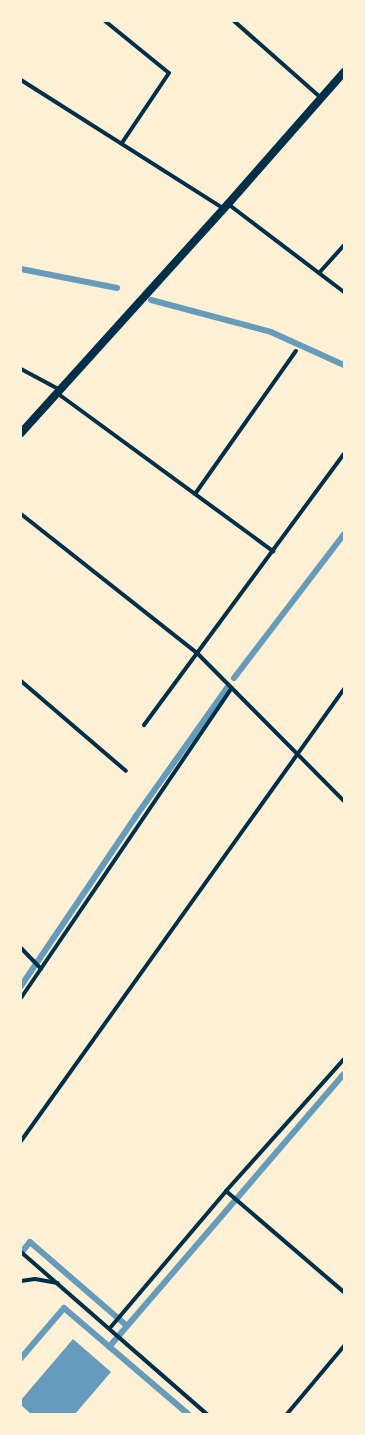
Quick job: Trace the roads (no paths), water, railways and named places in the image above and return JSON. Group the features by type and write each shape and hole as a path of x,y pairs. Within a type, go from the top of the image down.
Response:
{"main road":[{"path":"21,433 226,207 344,72"}],"street":[{"path":"105,21 169,73 122,144"},
{"path":"234,21 321,98"},
{"path":"21,80 122,144 226,207 319,272 344,292"},
{"path":"319,272 344,245"},
{"path":"195,494 296,351"},
{"path":"21,368 59,392 273,551"},
{"path":"144,725 344,454"},
{"path":"21,514 197,653 344,801"},
{"path":"21,681 126,771"},
{"path":"21,998 232,688"},
{"path":"21,1142 344,689"},
{"path":"21,948 40,968"},
{"path":"110,1328 226,1191 344,1059"},
{"path":"226,1191 344,1292"},
{"path":"23,1253 207,1414"},
{"path":"21,1281 35,1279 60,1284"},
{"path":"287,1414 344,1346"}],"water":[{"path":"73,1339 111,1372 75,1414 31,1414 21,1405 21,1400"}],"waterway":[{"path":"21,269 117,288"},
{"path":"151,300 271,332 344,365"},
{"path":"234,678 344,534"},
{"path":"21,986 136,816 227,688"},
{"path":"109,1347 344,1074"},
{"path":"21,1253 30,1242 127,1326"},
{"path":"21,1358 64,1308 188,1414"}]}
